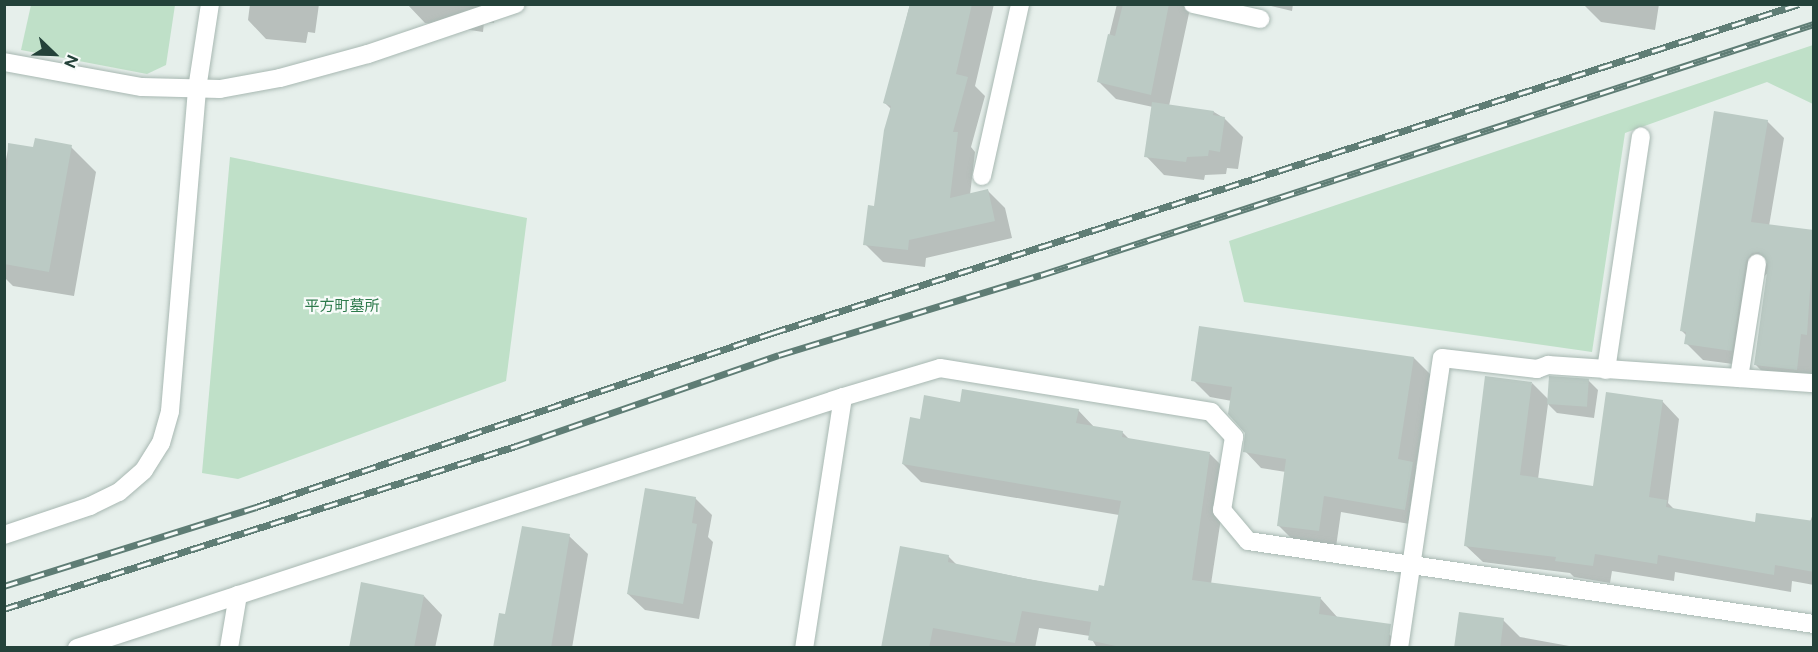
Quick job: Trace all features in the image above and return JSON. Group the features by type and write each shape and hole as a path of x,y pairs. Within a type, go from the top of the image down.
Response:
{"street":[{"path":"4,535 90,506 119,492 144,470 161,442 170,411 197,89 210,4"},
{"path":"4,62 142,87 197,89 242,86 316,69 516,4"},
{"path":"982,176 1020,4"},
{"path":"1193,4 1260,19"},
{"path":"1606,370 1641,137"},
{"path":"1739,378 1757,263"},
{"path":"1399,648 1442,358 1537,369 1548,365 1814,383"},
{"path":"77,648 940,368 1211,412 1234,437 1222,510 1248,541 1814,624"},
{"path":"804,648 843,398"},
{"path":"229,648 238,595"}],"green space":[{"path":"31,5 175,5 166,65 147,74 21,50"},
{"path":"1813,45 1813,104 1767,82 1625,133 1592,352 1244,302 1229,241"},
{"name":"平方町墓所","path":"230,157 527,218 506,381 238,479 202,473"}],"building":[{"path":"910,4 972,4 956,74 968,77 953,132 958,132 950,198 988,189 995,221 909,240 908,250 863,245 868,205 874,206 884,130 891,106 883,103"},
{"path":"1123,4 1169,4 1151,95 1097,82 1108,34 1115,36"},
{"path":"1152,102 1214,111 1213,115 1225,117 1220,152 1209,150 1208,156 1187,157 1186,162 1144,157"},
{"path":"1714,111 1768,120 1751,222 1814,230 1807,335 1801,334 1797,370 1754,365 1768,265 1759,252 1752,253 1746,261 1732,351 1684,344 1686,332 1680,331"},
{"path":"35,138 72,145 49,272 4,264 8,143 33,147"},
{"path":"1199,326 1414,357 1398,459 1413,462 1405,510 1324,496 1319,531 1277,526 1286,459 1243,452 1245,433 1228,414 1232,387 1191,381"},
{"path":"1485,376 1532,382 1520,475 1593,486 1606,392 1663,400 1649,497 1667,500 1666,507 1755,522 1756,513 1814,521 1814,572 1775,565 1774,575 1658,555 1657,564 1595,554 1593,566 1555,561 1556,557 1464,546"},
{"path":"1549,376 1589,379 1587,407 1547,404"},
{"path":"962,389 1079,409 1076,423 1123,431 1122,437 1210,452 1192,580 1321,597 1319,614 1391,624 1388,648 1125,648 1088,640 1091,622 1022,611 1015,643 933,628 929,648 881,648 900,546 949,555 948,562 1028,579 1098,591 1099,585 1104,586 1121,501 902,464 910,417 920,419 924,395 960,402"},
{"path":"645,488 696,497 692,523 697,524 683,604 627,594"},
{"path":"522,526 570,534 551,648 493,648 499,613 505,614"},
{"path":"361,582 424,595 414,648 349,648"},
{"path":"1459,612 1504,618 1500,648 1454,648"}],"railway":[{"path":"4,586 256,507 772,333 1799,4"},
{"path":"4,609 516,446 779,355 1041,275 1814,24"}]}
